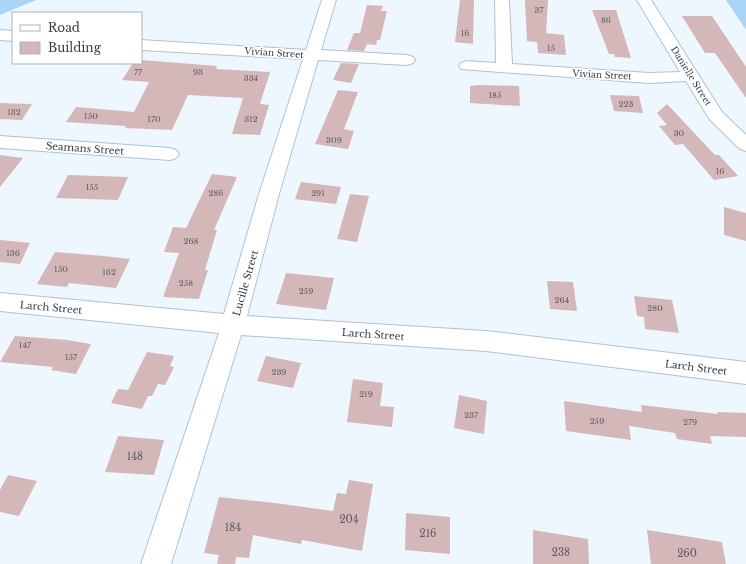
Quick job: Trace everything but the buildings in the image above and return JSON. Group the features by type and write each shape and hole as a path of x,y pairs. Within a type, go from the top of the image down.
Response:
{"street":[{"name":"Lucille Street","path":"156,564 233,325 269,194 329,0"},
{"path":"502,0 504,69"},
{"name":"Danielle Street","path":"644,0 716,116 746,145"},
{"path":"0,35 12,36"},
{"name":"Vivian Street","path":"142,44 312,56 407,60"},
{"name":"Vivian Street","path":"467,66 649,78 690,76"},
{"name":"Seamans Street","path":"0,142 170,154"},
{"name":"Larch Street","path":"0,302 233,325 486,341 746,373"}],"shaded area":[{"path":"0,0 36,0 0,15"},
{"path":"726,0 746,0 746,30"}]}
